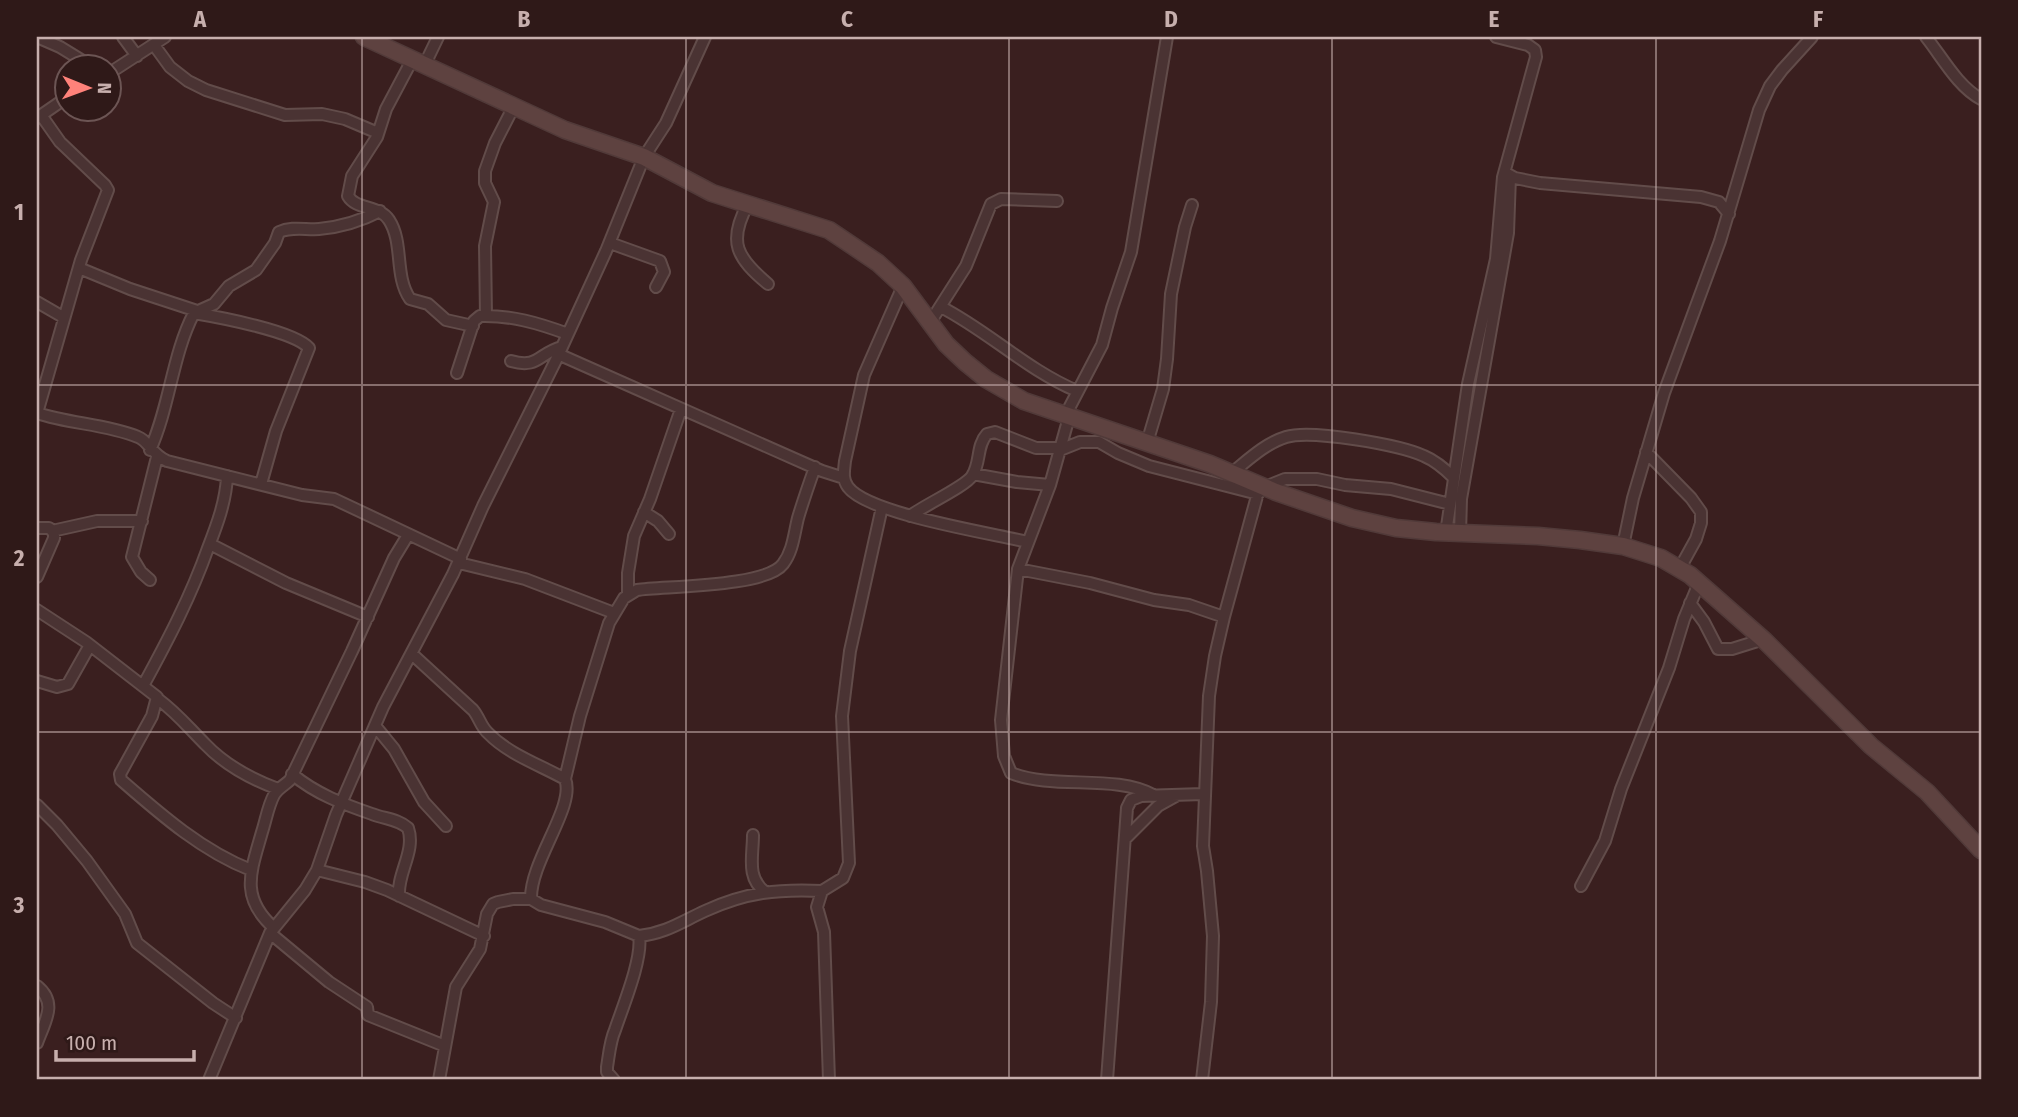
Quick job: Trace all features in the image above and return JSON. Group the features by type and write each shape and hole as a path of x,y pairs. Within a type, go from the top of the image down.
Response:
{"street":[{"path":"39,37 66,52"},
{"path":"123,37 137,56"},
{"path":"122,65 165,37"},
{"path":"364,37 577,135 644,157 712,193 829,230 877,263 936,314 965,319 1046,377 1077,391"},
{"path":"438,37 386,109 378,133 352,176 348,196 351,201 380,211 390,222 395,234 400,271 410,299 428,304 446,320 473,327"},
{"path":"209,1080 272,931 305,890 317,870 383,707 460,561 483,506 610,243 644,157 666,123 705,37"},
{"path":"1153,795 1144,790 1124,786 1021,776 1011,772 1004,756 1001,720 1003,683 1018,569 1050,485 1067,416 1102,345 1131,251 1167,37"},
{"path":"1453,533 1450,503 1468,384 1496,259 1507,174 1536,52 1528,45 1496,37"},
{"path":"1623,547 1633,498 1664,393 1728,214 1759,110 1770,86 1782,69 1812,37"},
{"path":"1926,37 1960,81 1981,99"},
{"path":"154,45 170,67 188,81 206,90 285,115 322,114 345,119 378,133"},
{"path":"486,316 485,246 494,202 485,183 485,171 514,106"},
{"path":"39,117 60,142 107,188 106,198 63,317 37,413 141,438 153,454 302,495 334,499 460,561 525,579 614,613"},
{"path":"1507,174 1559,185 1700,197 1719,202 1728,214"},
{"path":"1453,533 1508,233 1507,174"},
{"path":"936,314 966,266 991,204 1001,199 1057,201"},
{"path":"748,204 736,230 736,242 752,270 768,284"},
{"path":"1147,443 1163,389 1171,294 1192,205"},
{"path":"150,580 132,561 157,434 181,348 195,312 214,304 229,286 256,271 275,243 279,232 287,229 337,227 358,222 380,211"},
{"path":"610,243 660,261 664,272 656,287"},
{"path":"79,268 195,312 301,341 309,348 276,431 261,484"},
{"path":"903,286 864,375 844,478 850,490 882,507 910,516 1027,542"},
{"path":"37,302 63,317"},
{"path":"936,314 946,344 986,379 1024,401 1233,472 1261,489"},
{"path":"457,373 476,317 504,316 527,320 568,334"},
{"path":"511,361 534,363 553,350 560,351 681,409 844,478"},
{"path":"628,596 628,573 634,536 673,438 681,409"},
{"path":"910,516 933,500 959,488 973,474 983,438 992,432 1036,448 1060,449 1080,442 1100,442 1149,466 1261,489 1352,518 1396,528 1538,536 1623,547 1661,558 1680,568 1764,639 1871,746 1927,792 1981,850"},
{"path":"1233,472 1272,443 1286,437 1313,433 1408,450 1436,462 1454,478"},
{"path":"1646,453 1691,498 1701,512 1696,539 1680,568"},
{"path":"531,899 533,875 566,800 565,779 585,698 614,613 624,598 637,590 736,582 765,575 782,567 789,554 815,467"},
{"path":"973,474 1050,485"},
{"path":"144,684 183,612 210,544 225,497 227,475"},
{"path":"1261,489 1285,479 1317,479 1391,489 1450,503"},
{"path":"1202,1080 1211,1002 1213,936 1203,846 1209,696 1224,617 1261,489"},
{"path":"439,1080 456,987 470,967 484,936 487,914 494,904 513,899 531,899 541,905 605,922 639,936 663,933 741,897 765,892 822,891 843,878 849,863 842,716 850,651 882,507"},
{"path":"644,512 658,521 669,534"},
{"path":"52,531 97,522 142,521"},
{"path":"37,528 49,528 54,532 53,543 37,577"},
{"path":"408,535 394,558 290,780 278,789 267,812 251,870 251,900 272,931 329,982 367,1007 368,1015 445,1046"},
{"path":"210,544 286,583 368,617"},
{"path":"1018,569 1090,583 1154,600 1189,605 1224,617"},
{"path":"1581,886 1605,841 1621,789 1699,583"},
{"path":"1690,603 1718,649 1732,649 1764,639"},
{"path":"37,610 144,684 177,713 206,746 227,763 278,789"},
{"path":"37,681 57,687 68,684 90,645"},
{"path":"412,654 481,719 486,732 505,747 565,779"},
{"path":"158,699 152,716 120,774 121,780 180,828 233,863 251,870"},
{"path":"376,727 394,749 425,802 446,826"},
{"path":"292,774 316,793 397,821 408,828 409,849 400,875 399,896"},
{"path":"1107,1080 1125,817 1131,800 1136,797 1203,794"},
{"path":"1125,839 1158,806 1179,795"},
{"path":"37,805 87,861 125,914 137,943 212,1003 236,1018"},
{"path":"753,835 752,874 754,882 765,892"},
{"path":"317,870 365,882 484,936"},
{"path":"822,891 817,907 824,932 829,1080"},
{"path":"609,1078 614,1032 641,953 639,936"},
{"path":"37,986 46,993 49,1004 37,1043"}]}
